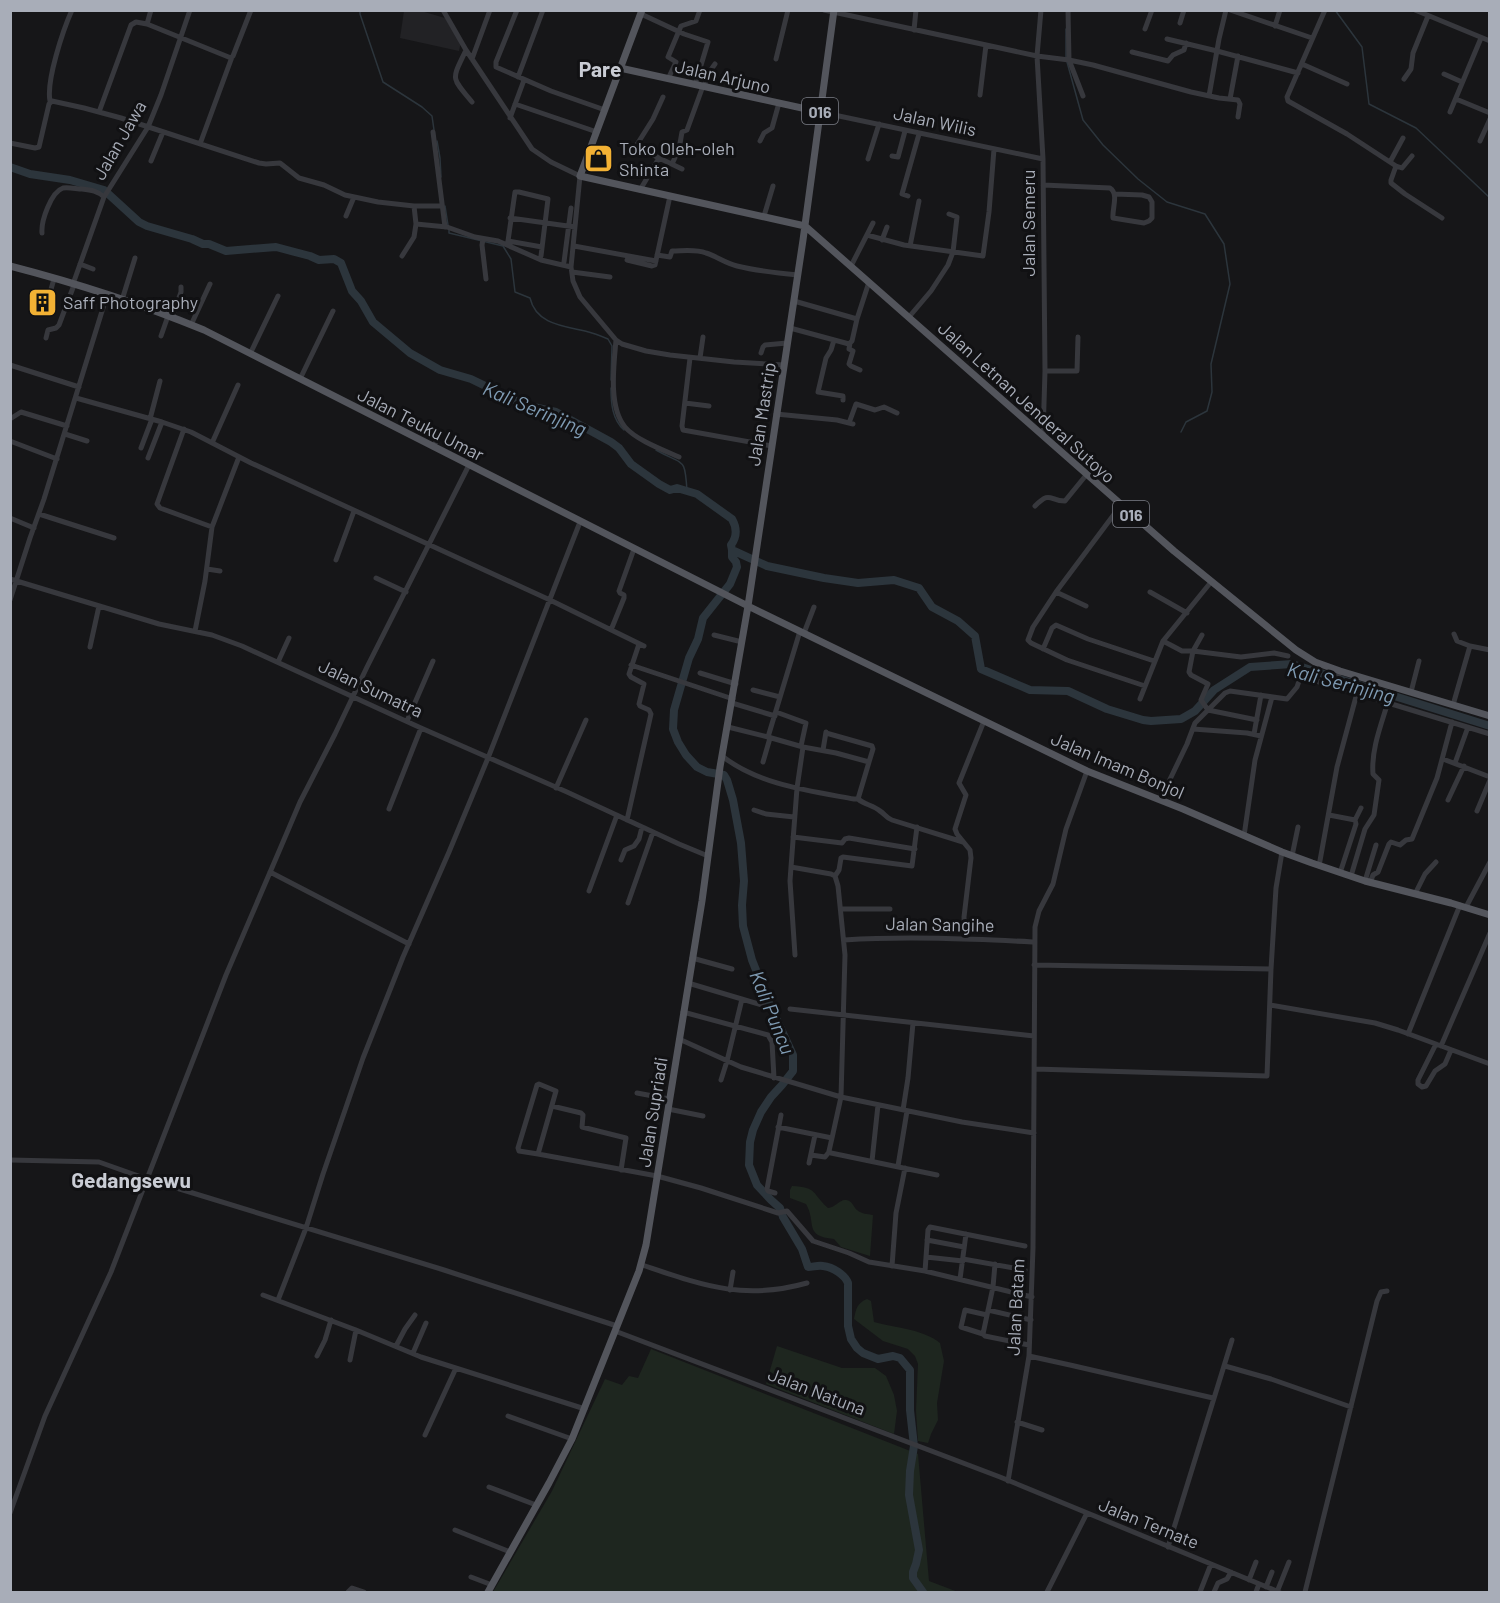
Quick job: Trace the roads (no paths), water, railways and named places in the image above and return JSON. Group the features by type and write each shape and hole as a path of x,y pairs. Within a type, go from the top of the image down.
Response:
{"main road":[{"path":"641,12 580,176 805,226"},
{"name":"016","path":"805,226 834,12"},
{"name":"Jalan Arjuno","path":"620,68 820,112"},
{"name":"016","path":"807,210 811,225 818,237"},
{"name":"Jalan Letnan Jenderal Sutoyo","path":"805,226 1121,505 1211,582 1296,650 1339,673 1490,716"},
{"name":"Jalan Mastrip","path":"748,606 805,226"},
{"name":"Jalan Teuku Umar","path":"10,266 74,284 191,325 748,606"},
{"name":"Jalan Imam Bonjol","path":"748,606 1087,771 1319,866 1367,882 1490,915"},
{"name":"Jalan Supriadi","path":"488,1593 572,1439 642,1265 650,1228 720,767 748,606"}],"street":[{"path":"10,143 39,147 50,101 48,92 62,33 72,10"},
{"path":"147,24 151,10"},
{"name":"Jalan Jawa","path":"46,338 48,330 59,325 105,196 148,127 190,10"},
{"path":"200,144 251,10"},
{"path":"443,10 466,50 532,149 580,176 571,226 574,246 569,267"},
{"path":"472,59 490,10"},
{"path":"517,10 496,65 498,69 605,110"},
{"path":"510,117 543,10"},
{"path":"668,79 676,62 668,57 678,31 683,24 696,21 700,10"},
{"path":"776,59 788,10"},
{"path":"824,10 1037,57 1106,68 1209,96 1238,100 1238,117"},
{"path":"914,30 916,10"},
{"name":"Jalan Semeru","path":"1041,10 1037,57 1043,159 1045,370 1043,436"},
{"path":"1068,10 1067,60 1083,96"},
{"path":"1145,29 1152,10"},
{"path":"1180,23 1184,10"},
{"path":"1209,96 1226,10"},
{"path":"1230,10 1312,38"},
{"path":"1275,26 1280,10"},
{"path":"1325,10 1287,97 1288,102 1347,134 1400,168 1412,156"},
{"path":"1415,10 1490,41"},
{"path":"641,12 678,31 708,42 701,86 687,130 682,132 679,149 672,164"},
{"path":"1404,79 1411,69 1413,53 1428,16"},
{"path":"99,112 129,26 134,23 147,24 232,57"},
{"path":"1450,112 1481,38"},
{"path":"1167,39 1298,73"},
{"path":"1132,52 1169,61 1173,55 1184,50 1186,43"},
{"path":"980,95 986,45"},
{"path":"466,50 455,77 457,85 472,102"},
{"path":"1230,99 1238,56"},
{"path":"701,86 715,64"},
{"path":"1302,64 1347,84"},
{"path":"1444,74 1462,82"},
{"path":"663,97 653,119 636,146 682,169"},
{"path":"1456,99 1490,113"},
{"path":"50,101 99,112 263,164 280,163 299,178 324,185 345,195 414,206 442,206"},
{"path":"760,141 764,134 772,128 779,103"},
{"path":"515,104 597,132"},
{"name":"Jalan Wilis","path":"820,112 1043,159"},
{"path":"1480,141 1490,119"},
{"path":"868,159 879,124"},
{"path":"892,156 898,157 905,131"},
{"path":"151,161 164,132"},
{"path":"433,132 442,206 447,227"},
{"path":"908,196 902,194 919,134"},
{"path":"1390,162 1403,138"},
{"path":"867,235 910,246 983,256 994,149"},
{"path":"640,190 659,158"},
{"path":"1396,166 1391,180 1392,184 1442,218"},
{"path":"1043,185 1110,188 1115,194 1114,219 1144,222 1152,218 1152,204 1149,197 1115,194"},
{"path":"764,216 772,186"},
{"path":"42,233 46,212 58,191 66,188 82,189 105,196"},
{"path":"541,256 546,223 547,199 515,192 508,241 542,247"},
{"path":"627,260 655,265 670,196"},
{"path":"345,216 354,197"},
{"path":"910,246 920,210 919,201"},
{"path":"402,256 414,237 416,224 414,206"},
{"path":"571,208 569,267 573,281 580,297 616,340 646,351 690,358 784,364"},
{"path":"909,317 948,265 953,252 957,217 949,214"},
{"path":"510,218 571,226"},
{"path":"851,266 873,223"},
{"path":"416,224 447,227 483,242 502,242 541,260 610,277"},
{"path":"882,240 887,227"},
{"path":"483,242 486,279"},
{"path":"574,246 656,258 670,257 672,251 701,252 738,266 765,272 798,275"},
{"path":"122,300 135,258"},
{"path":"80,264 93,269"},
{"path":"45,295 49,296 54,279"},
{"path":"860,370 849,364 853,351 849,348 869,282"},
{"path":"191,325 210,284"},
{"path":"161,336 181,292 181,287"},
{"path":"10,600 13,580 39,514 107,295"},
{"path":"250,354 278,296"},
{"path":"794,301 857,319"},
{"path":"300,379 333,311"},
{"path":"790,328 850,343"},
{"path":"700,358 703,337"},
{"path":"1045,370 1077,371 1078,337"},
{"path":"616,340 614,400 621,422 629,431 643,440 679,457"},
{"path":"834,340 826,358 818,392 843,396 843,402 854,406 857,404 875,410 884,407 897,413"},
{"path":"762,353 766,344 787,343"},
{"path":"690,358 682,426 684,430 772,446"},
{"path":"10,364 79,387"},
{"path":"141,448 160,381"},
{"path":"212,443 238,385"},
{"path":"76,398 184,429 239,457 550,600 642,645 631,664 629,676 644,684 639,704 651,714 627,820"},
{"path":"685,403 708,406"},
{"path":"777,414 851,423 854,406"},
{"path":"10,419 21,412 67,426"},
{"path":"148,458 162,422"},
{"path":"184,429 157,504 160,508 212,528"},
{"path":"65,434 87,441"},
{"path":"433,447 439,436"},
{"path":"10,441 57,459"},
{"path":"195,631 212,528 239,457"},
{"path":"10,1513 45,1416 111,1272 226,975 300,802 469,465"},
{"path":"1035,506 1048,497 1064,502 1087,474"},
{"path":"1121,505 1056,592 1028,637 1029,642 1073,663 1144,686"},
{"path":"336,560 354,511"},
{"path":"39,514 114,538"},
{"path":"10,518 34,528"},
{"path":"278,1300 306,1228 354,1080 488,758 580,522"},
{"path":"611,630 624,598 619,591 634,549"},
{"path":"207,569 220,571"},
{"path":"376,578 406,592"},
{"name":"Jalan Sumatra","path":"13,580 159,624 212,635 278,662 708,856"},
{"path":"1140,699 1163,641 1211,582"},
{"path":"1056,592 1086,606"},
{"path":"1150,592 1186,613"},
{"path":"90,647 99,606"},
{"path":"763,762 780,697 802,632 814,607"},
{"path":"1043,649 1052,628 1056,625 1088,639 1154,661"},
{"path":"1454,634 1457,641 1490,650"},
{"path":"714,635 742,642"},
{"path":"1203,635 1193,651 1189,672 1208,684 1202,702 1208,710 1257,720"},
{"path":"278,662 289,638"},
{"path":"1163,641 1182,651 1241,657 1274,653 1288,656"},
{"path":"1454,705 1470,646"},
{"path":"407,721 433,661"},
{"path":"1411,692 1419,661"},
{"path":"631,664 732,701 806,723 794,817 790,881 795,955"},
{"path":"700,673 736,684"},
{"path":"1336,684 1339,673"},
{"path":"1161,800 1198,720 1230,691 1287,699 1296,689 1301,677 1336,684 1357,693 1490,734"},
{"path":"753,690 780,697"},
{"path":"1319,866 1337,767 1357,693"},
{"path":"1254,734 1261,695"},
{"path":"1244,836 1254,766 1272,697"},
{"path":"1351,876 1365,829 1376,806 1379,780 1372,774 1372,766 1388,702"},
{"path":"556,788 586,720"},
{"path":"965,938 964,917 971,858 970,850 955,829 966,795 959,783 984,721"},
{"path":"1367,882 1373,874 1378,872 1391,842 1400,845 1412,839 1443,759 1452,722"},
{"path":"728,727 869,762"},
{"path":"1455,763 1468,727"},
{"path":"389,809 422,728"},
{"path":"1193,729 1261,736"},
{"path":"823,750 826,732 872,746 858,799"},
{"path":"723,756 750,773 797,788 858,799 863,804 879,810 887,818 963,842"},
{"path":"1443,759 1490,778 1477,811"},
{"path":"1448,800 1464,766"},
{"name":"Jalan Batam","path":"1008,1481 1029,1356 1031,1320 1035,927 1039,911 1053,884 1066,829 1087,771"},
{"path":"1340,873 1355,820 1361,808"},
{"path":"754,810 766,814 794,817"},
{"path":"589,891 617,815"},
{"path":"1329,815 1355,820"},
{"path":"621,860 625,850 634,846 639,839 642,826"},
{"path":"1292,856 1298,827"},
{"path":"811,1155 825,1157 829,1152 841,1097 845,976 841,909 835,876 843,857 912,866 917,828"},
{"path":"628,903 653,832"},
{"path":"794,837 840,843 849,838 915,849"},
{"path":"1367,882 1376,844"},
{"path":"1035,1069 1267,1076 1276,888 1282,852"},
{"path":"1415,894 1425,874 1436,862"},
{"path":"1408,1034 1463,906 1490,862"},
{"path":"791,867 835,876"},
{"path":"270,872 409,945"},
{"path":"841,909 890,909"},
{"path":"1451,1050 1445,1064 1435,1071 1426,1086 1422,1087 1418,1084 1418,1080 1439,1045 1490,933"},
{"name":"Jalan Sangihe","path":"844,940 890,937 1035,942"},
{"path":"692,958 732,969"},
{"path":"1034,965 1271,969"},
{"path":"688,983 765,1006"},
{"path":"721,1080 742,999"},
{"path":"1270,1005 1375,1023 1490,1064"},
{"path":"790,1009 1034,1036"},
{"path":"683,1012 768,1035 772,1042 774,1078"},
{"path":"892,1266 913,1023"},
{"path":"679,1039 727,1061 774,1078 841,1097 905,1111 1034,1133"},
{"path":"538,1154 556,1091 537,1084 519,1151 657,1176 778,1213 786,1211 808,1237 817,1243 849,1252 868,1262 925,1271 1032,1297"},
{"path":"638,1093 669,1099"},
{"path":"872,1161 878,1105"},
{"path":"552,1106 581,1113 583,1115 582,1127 626,1137 621,1170"},
{"path":"668,1109 703,1116"},
{"path":"775,1193 767,1189 781,1115"},
{"path":"778,1127 832,1138"},
{"path":"809,1163 816,1135"},
{"path":"829,1152 937,1175"},
{"name":"Jalan Natuna","path":"10,1160 99,1162 306,1228 616,1329 1008,1481"},
{"path":"925,1271 930,1227 1025,1246"},
{"path":"960,1279 966,1234"},
{"path":"927,1240 964,1246"},
{"path":"926,1257 995,1264 1025,1270"},
{"path":"983,1334 993,1287 995,1264"},
{"path":"642,1265 700,1284 730,1290 769,1291 807,1283"},
{"path":"730,1290 733,1272"},
{"path":"1305,1593 1377,1301 1381,1293 1387,1291"},
{"path":"263,1295 413,1353 585,1409"},
{"path":"1029,1345 985,1336 961,1327 966,1310 1031,1320"},
{"path":"396,1346 415,1315"},
{"path":"317,1356 331,1320"},
{"path":"413,1353 426,1323"},
{"path":"350,1359 356,1330"},
{"path":"1168,1547 1232,1340"},
{"path":"1029,1356 1213,1398"},
{"path":"1224,1366 1271,1379 1351,1407"},
{"path":"425,1435 456,1368"},
{"path":"508,1416 572,1439"},
{"path":"1017,1422 1041,1430"},
{"name":"Jalan Ternate","path":"1008,1481 1278,1592"},
{"path":"489,1487 536,1505"},
{"path":"1047,1593 1087,1513"},
{"path":"455,1530 510,1552"},
{"path":"1249,1580 1256,1562"},
{"path":"1278,1592 1289,1562"},
{"path":"1200,1592 1211,1564"},
{"path":"1214,1593 1218,1583 1227,1580 1231,1572"},
{"path":"1266,1587 1272,1572"},
{"path":"471,1577 492,1585"},
{"path":"1256,1593 1259,1584"},
{"path":"348,1593 352,1588 364,1593"}],"waterway":[{"path":"360,10 383,82 432,116 434,130"},
{"path":"1335,10 1362,47 1369,104 1416,128 1490,198"},
{"path":"1066,29 1066,58"},
{"path":"1067,62 1083,120 1103,145 1138,179 1167,202 1205,214 1224,244 1230,284 1211,364 1212,392 1207,411 1186,422 1181,432"},
{"path":"437,141 441,177"},
{"name":"Kali Serinjing","path":"10,167 30,174 70,180 104,190 139,222 226,251 276,247 319,260 334,259 341,263 352,291 361,301 373,322 410,353 440,370 471,379 529,406 556,412 611,442 619,448 631,464 659,484 670,490 677,488 697,494 732,519 736,532 731,545 732,550 767,566 824,578 858,583 894,580 919,588 932,607 958,621 975,636 981,669 1030,690 1068,691 1107,709 1143,720 1181,719 1195,711 1214,690 1250,667 1292,664 1490,726"},
{"path":"445,206 448,225"},
{"path":"449,230 449,233 503,246 511,259 515,292 530,298 533,307 544,319 608,339 612,346 611,380"},
{"path":"611,388 615,416 624,430"},
{"path":"656,450 681,463 684,467 687,491"},
{"name":"Kali Puncu","path":"732,550 732,557 737,567 730,584 703,618 674,710 673,729 686,755 697,767 707,772 724,775 727,780 741,843 744,881 743,926 752,960 793,1055 793,1071 771,1097 753,1130 749,1165 757,1185 780,1208 802,1249 808,1267 831,1268 841,1274 848,1283 848,1326 851,1339 857,1348 878,1359 893,1356 900,1358 910,1370 910,1410 914,1446 909,1495 919,1550 913,1578 923,1592"}],"place":[{"name":"Toko Oleh-oleh Shinta","path":"598,158"},
{"name":"Saff Photography","path":"42,302"}],"district":[{"name":"Pare","path":"600,68"},
{"name":"Gedangsewu","path":"131,1179"}]}
